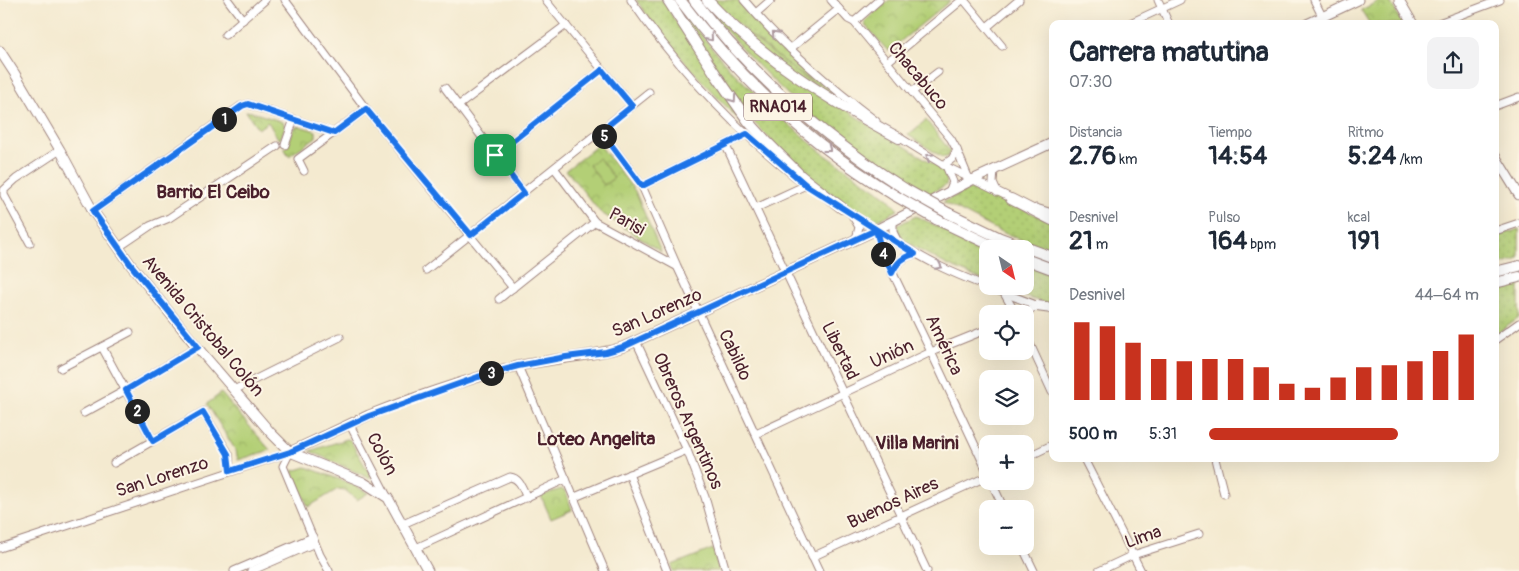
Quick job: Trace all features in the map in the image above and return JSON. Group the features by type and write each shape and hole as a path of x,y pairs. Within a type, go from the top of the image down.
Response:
{"highway":[{"path":"668,0 716,75 750,122 801,176 842,208"},
{"name":"RNA014","path":"680,0 725,55 785,114 843,161 894,195 936,219 980,240"},
{"name":"RNA014","path":"694,0 740,55 792,106 845,148 905,189 948,213 1000,238 1049,256"},
{"path":"707,0 744,36 788,70 865,120 899,138"},
{"path":"1011,199 1049,218"},
{"path":"1034,262 1049,267"},
{"path":"1499,271 1519,266"},
{"path":"1499,283 1519,277"},
{"path":"1038,306 1049,308"}],"main road":[{"path":"1314,20 1358,0"},
{"path":"1399,0 1411,20"},
{"name":"Avenida Cristobal Colón","path":"0,51 60,150 93,211 198,347 290,452 363,482 388,498 428,571"},
{"name":"San Lorenzo","path":"290,452 369,416 478,377 518,366 606,352 636,341 876,230 970,180 1049,144"},
{"path":"1499,162 1519,195"}],"street":[{"path":"228,0 244,20"},
{"path":"225,35 265,0"},
{"path":"285,0 366,109 513,288"},
{"path":"631,0 682,67 747,134 806,185 915,254 979,284"},
{"path":"744,0 790,49 836,91 899,138 970,180 1011,199 1049,212"},
{"path":"756,13 771,0"},
{"name":"Chacabuco","path":"831,0 854,22 951,140 970,180"},
{"path":"854,22 879,0"},
{"path":"887,62 963,0 1002,46"},
{"path":"986,27 1019,0"},
{"path":"1158,0 1167,20"},
{"path":"1136,20 1180,0"},
{"path":"1314,0 1322,16"},
{"path":"1447,20 1500,0"},
{"path":"546,1 632,106"},
{"path":"790,49 839,9"},
{"path":"458,106 566,25"},
{"path":"495,155 602,70"},
{"path":"912,92 938,72"},
{"path":"444,88 524,193"},
{"path":"426,270 555,169 649,92"},
{"path":"1499,104 1519,97"},
{"path":"93,211 242,106 248,104 334,133"},
{"path":"304,170 298,160 366,109"},
{"path":"119,247 150,226 170,218 281,145 294,119"},
{"name":"Cabildo","path":"601,131 642,186 676,266 819,571"},
{"path":"642,186 747,134"},
{"name":"Libertad","path":"726,146 927,571"},
{"path":"30,243 4,195 4,190 16,179 60,150"},
{"path":"945,166 957,150"},
{"path":"945,166 952,175 953,184 949,192"},
{"name":"Parisi","path":"555,169 595,222 676,266"},
{"path":"994,170 993,183 997,192"},
{"path":"756,208 806,185"},
{"path":"852,215 859,227 856,239"},
{"path":"893,221 894,235 900,245"},
{"path":"500,299 595,222"},
{"path":"1499,230 1519,223"},
{"name":"América","path":"876,230 892,273 932,352 979,455"},
{"path":"892,273 898,262 908,255 915,254"},
{"path":"1005,295 1049,311"},
{"path":"1005,295 1011,305"},
{"path":"1034,308 1038,306"},
{"path":"1499,337 1519,323"},
{"path":"61,368 130,332"},
{"name":"Unión","path":"756,434 979,332"},
{"path":"234,390 340,336"},
{"name":"Obreros Argentinos","path":"636,341 687,450 706,498 726,571"},
{"path":"102,347 153,441"},
{"path":"84,413 198,347"},
{"path":"1034,353 1049,385"},
{"path":"518,366 605,571"},
{"path":"114,463 203,412 228,454 230,471"},
{"name":"Colón","path":"350,425 388,498"},
{"path":"1034,454 1049,446"},
{"path":"575,497 687,450"},
{"path":"290,452 283,466 329,571"},
{"name":"San Lorenzo","path":"0,548 290,452"},
{"path":"1086,462 1141,571"},
{"path":"1216,462 1224,494"},
{"path":"630,474 667,571"},
{"path":"403,524 510,477 518,480 527,498"},
{"path":"416,548 566,479"},
{"name":"Buenos Aires","path":"812,557 979,479"},
{"name":"Lima","path":"1099,571 1133,555 1199,534"},
{"path":"236,571 314,540"},
{"path":"251,571 314,540"},
{"path":"1026,555 1034,571"}],"green space":[{"path":"636,0 663,0 674,19 769,149 699,78 666,40"},
{"path":"700,0 704,0 852,114 947,172 945,175 946,185 928,195 895,177 863,156 804,109 776,83 724,29"},
{"path":"713,0 737,0 794,61 858,110 797,72 749,34"},
{"path":"889,0 951,0 890,50 887,50 865,25 865,21"},
{"path":"1381,0 1389,0 1401,20 1367,20 1361,10"},
{"path":"674,2 729,68 778,115 820,151 888,198 898,210 875,222 867,216 864,218 804,175 748,116"},
{"path":"246,111 283,122 285,126 281,138 279,140 268,122 258,129"},
{"path":"926,120 950,151 948,157 942,157 908,135"},
{"path":"299,126 316,131 316,137 289,156 284,148 288,146 294,128"},
{"path":"599,144 635,191 661,252 600,212 566,170"},
{"path":"599,158 614,178 604,185 589,165"},
{"path":"971,188 977,191 980,190 1049,221 1049,251 1034,245 1034,240 1022,240 997,230 943,202"},
{"path":"916,216 979,246 979,279 947,265 900,239 902,238 898,231 898,225"},
{"path":"1519,229 1519,259 1499,265 1499,236"},
{"path":"1034,268 1049,273 1049,305 1022,295 1034,295"},
{"path":"1519,283 1519,318 1499,332 1499,288"},
{"path":"221,393 270,450 238,460 236,451 207,404"},
{"path":"347,439 350,440 371,476 369,478 310,451"},
{"path":"306,467 352,484 368,493 357,500 345,490 338,489 308,507 293,471"},
{"path":"561,489 566,492 572,510 551,519 541,496"},
{"path":"713,549 719,571 673,571 672,565"}],"district":[{"name":"Barrio El Ceibo","path":"213,192"},
{"name":"Loteo Angelita","path":"596,439"},
{"name":"Villa Marini","path":"917,443"}],"route":[{"path":"602,70 632,106 601,131 642,186 747,134 806,185 915,254 908,255 898,262 892,273 876,230 623,347 606,352 518,366 478,377 369,416 290,452 230,471 228,454 221,438 203,412 153,441 126,390 198,347 131,265 93,211 242,106 248,104 334,133 366,109 471,235 524,193 495,155 602,70"}]}
